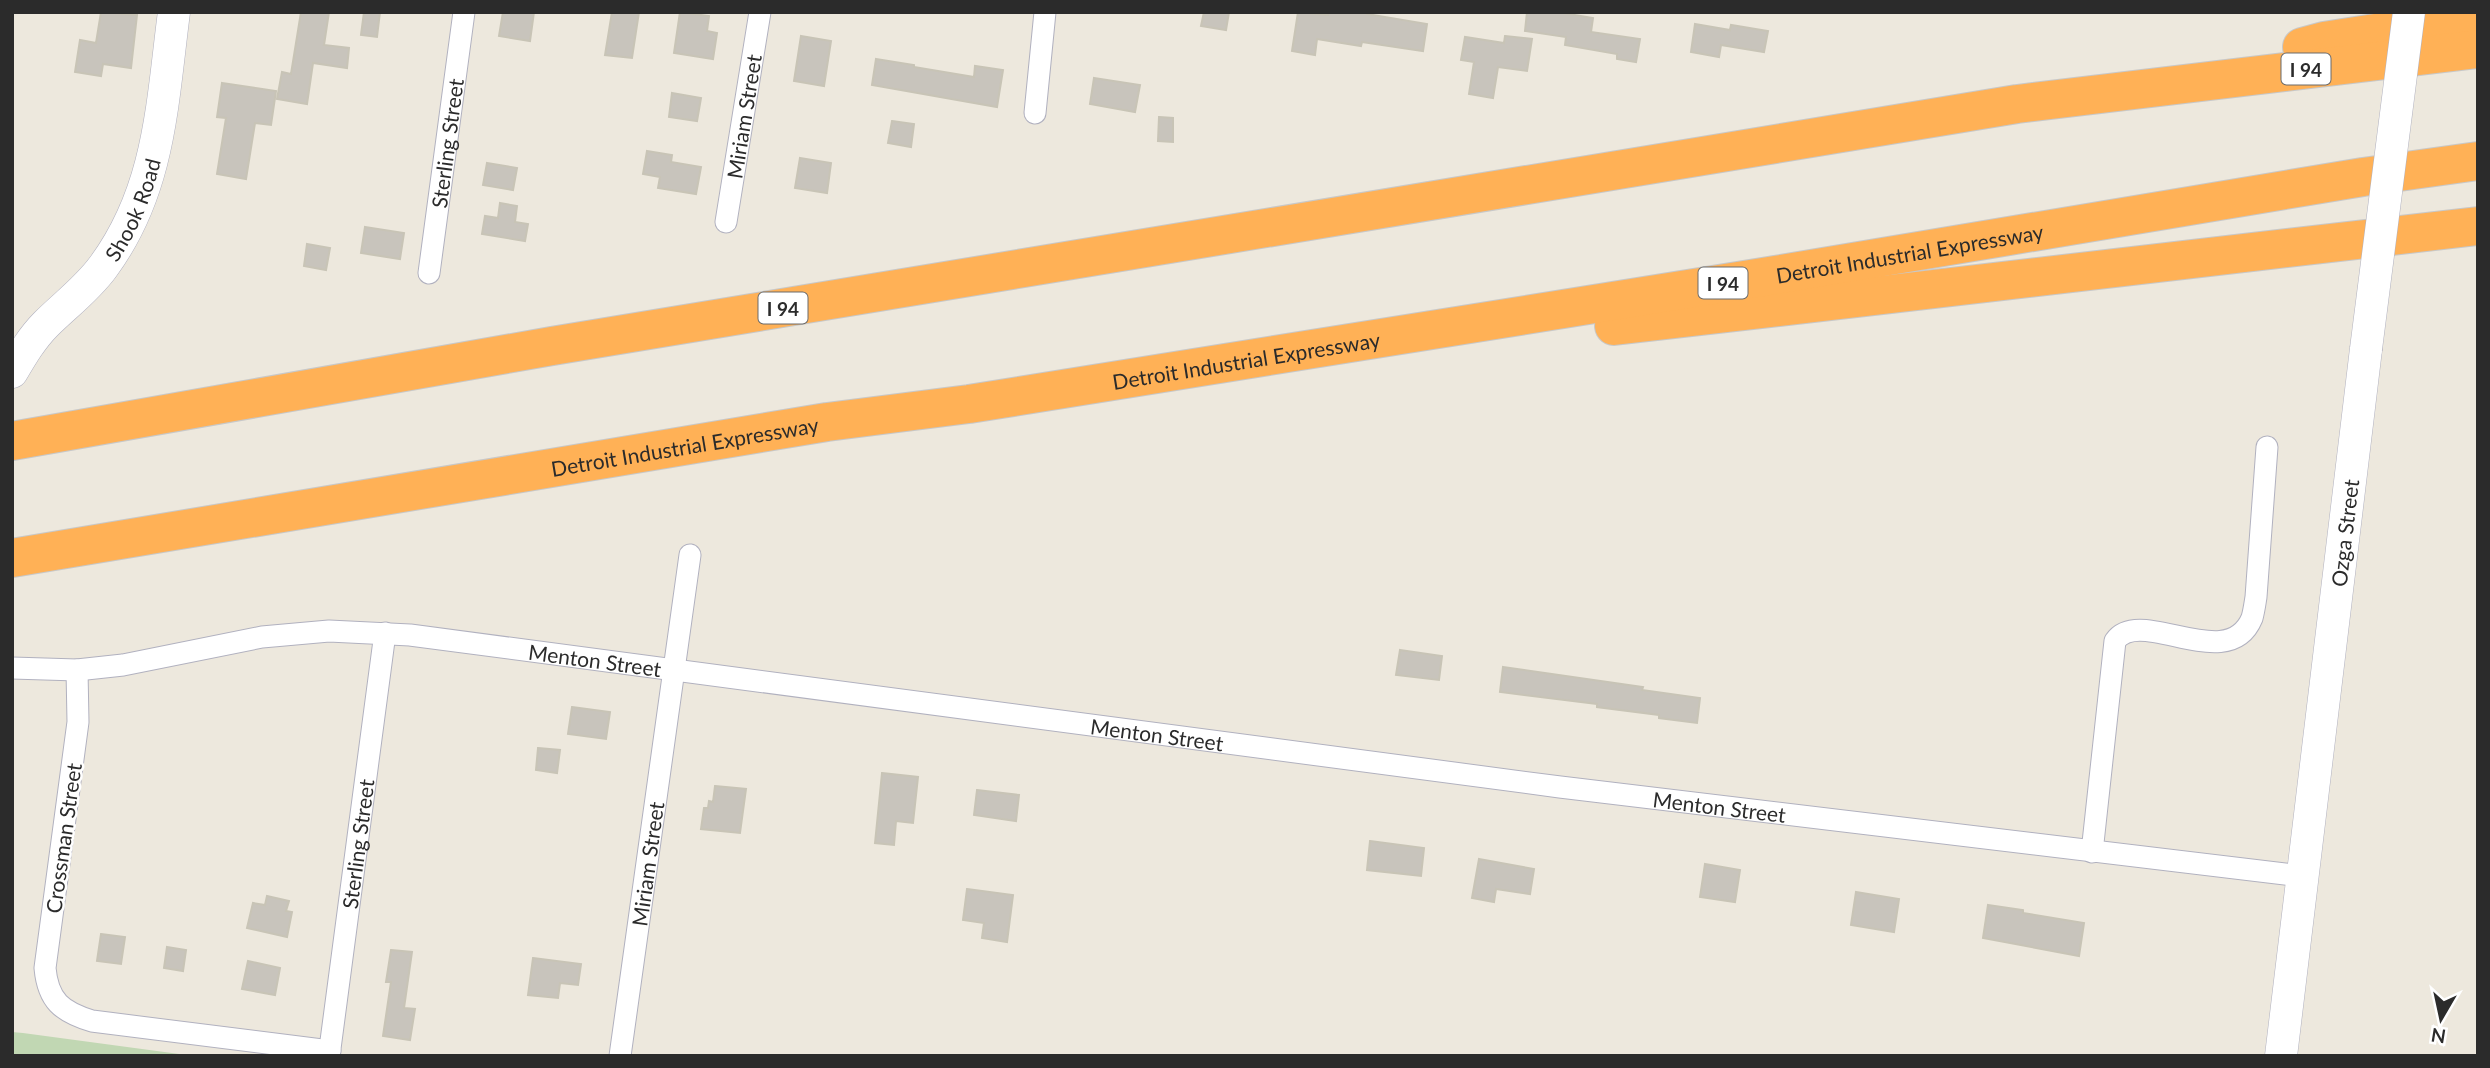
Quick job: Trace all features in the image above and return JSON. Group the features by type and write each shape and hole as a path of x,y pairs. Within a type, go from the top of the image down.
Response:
{"highway":[{"path":"2134,89 2324,41 2478,17"},
{"name":"I 94","path":"12,441 566,344 1992,108 2478,50"},
{"name":"Detroit Industrial Expressway","path":"12,558 827,422 969,404 1749,279 2321,183 2478,161"},
{"path":"969,404 1622,324 2478,226"},
{"path":"2340,241 2478,241"}],"street":[{"name":"Shook Road","path":"12,372 32,340 81,293 103,267 138,208 150,172 159,129 174,12"},
{"name":"Sterling Street","path":"429,272 464,12"},
{"name":"Miriam Street","path":"726,222 760,12"},
{"path":"1035,113 1045,12"},
{"name":"Ozga Street","path":"2281,1056 2409,12"},
{"path":"2092,852 2115,641 2119,635 2131,631 2216,642 2228,640 2242,632 2251,619 2256,597 2267,447"},
{"name":"Miriam Street","path":"620,1056 690,555"},
{"name":"Menton Street","path":"12,668 77,670 123,665 262,637 329,631 385,633 1546,785 2302,876"},
{"name":"Sterling Street","path":"329,1054 385,633"},
{"name":"Crossman Street","path":"77,670 78,722 45,968 46,984 56,1002 76,1016 92,1021 329,1054"}],"green space":[{"path":"12,1032 23,1033 194,1056 12,1056"}],"building":[{"path":"101,12 137,15 131,68 103,64 101,76 75,72 80,40 96,43"},
{"path":"301,12 329,12 324,45 349,48 347,68 313,63 307,104 277,99 282,72 291,74"},
{"path":"364,12 380,12 377,37 361,35"},
{"path":"503,12 534,12 530,41 499,36"},
{"path":"612,12 639,12 632,58 605,55"},
{"path":"680,12 709,16 707,31 717,33 713,59 674,53"},
{"path":"1204,12 1229,12 1226,30 1201,26"},
{"path":"1298,12 1328,15 1328,12 1367,12 1427,24 1423,51 1317,39 1315,55 1292,51"},
{"path":"1527,12 1557,12 1593,18 1591,32 1640,39 1636,62 1617,59 1617,54 1565,45 1566,37 1525,31"},
{"path":"1695,24 1730,30 1731,25 1768,31 1764,52 1721,45 1719,57 1691,52"},
{"path":"801,36 831,41 824,86 794,81"},
{"path":"1505,36 1532,39 1527,71 1498,67 1493,98 1469,94 1474,62 1461,60 1465,37 1504,43"},
{"path":"876,59 974,77 975,66 1003,70 997,107 872,85"},
{"path":"1094,78 1140,85 1135,112 1090,104"},
{"path":"222,83 276,91 271,125 255,123 246,179 217,174 226,118 217,117"},
{"path":"672,93 701,98 697,121 669,117"},
{"path":"1159,117 1173,118 1173,142 1158,141"},
{"path":"892,121 914,124 911,147 888,143"},
{"path":"647,151 672,155 671,162 701,167 696,194 658,188 660,177 643,174"},
{"path":"800,158 831,163 827,193 795,188"},
{"path":"487,163 517,168 513,190 483,185"},
{"path":"500,203 517,206 515,222 528,224 525,241 482,234 485,216 498,218"},
{"path":"365,227 404,233 400,259 361,253"},
{"path":"307,244 330,248 326,270 304,266"},
{"path":"1400,650 1442,656 1439,680 1396,675"},
{"path":"1503,667 1700,698 1697,723 1597,707 1597,704 1500,692"},
{"path":"572,707 610,712 606,739 568,734"},
{"path":"538,748 560,750 557,773 536,770"},
{"path":"882,773 918,777 913,823 896,821 894,845 875,843"},
{"path":"715,786 746,789 740,833 701,829 704,808 708,808 709,801 713,802"},
{"path":"977,790 1019,795 1016,821 974,815"},
{"path":"1370,841 1424,848 1421,876 1367,870"},
{"path":"1479,859 1534,869 1530,894 1496,889 1494,902 1472,898"},
{"path":"1705,864 1740,870 1735,902 1700,897"},
{"path":"967,889 1013,895 1007,942 982,938 984,923 963,920"},
{"path":"1856,892 1899,899 1894,932 1851,925"},
{"path":"267,896 289,901 286,911 292,912 287,937 247,928 253,903 265,905"},
{"path":"1988,905 2084,923 2079,956 1983,938"},
{"path":"101,934 125,937 121,964 97,961"},
{"path":"167,947 186,950 183,971 164,968"},
{"path":"391,950 412,952 404,1008 415,1009 410,1040 383,1036 391,982 386,982"},
{"path":"533,958 581,964 578,985 560,983 558,998 528,995"},
{"path":"248,961 280,968 275,995 242,989"}]}
